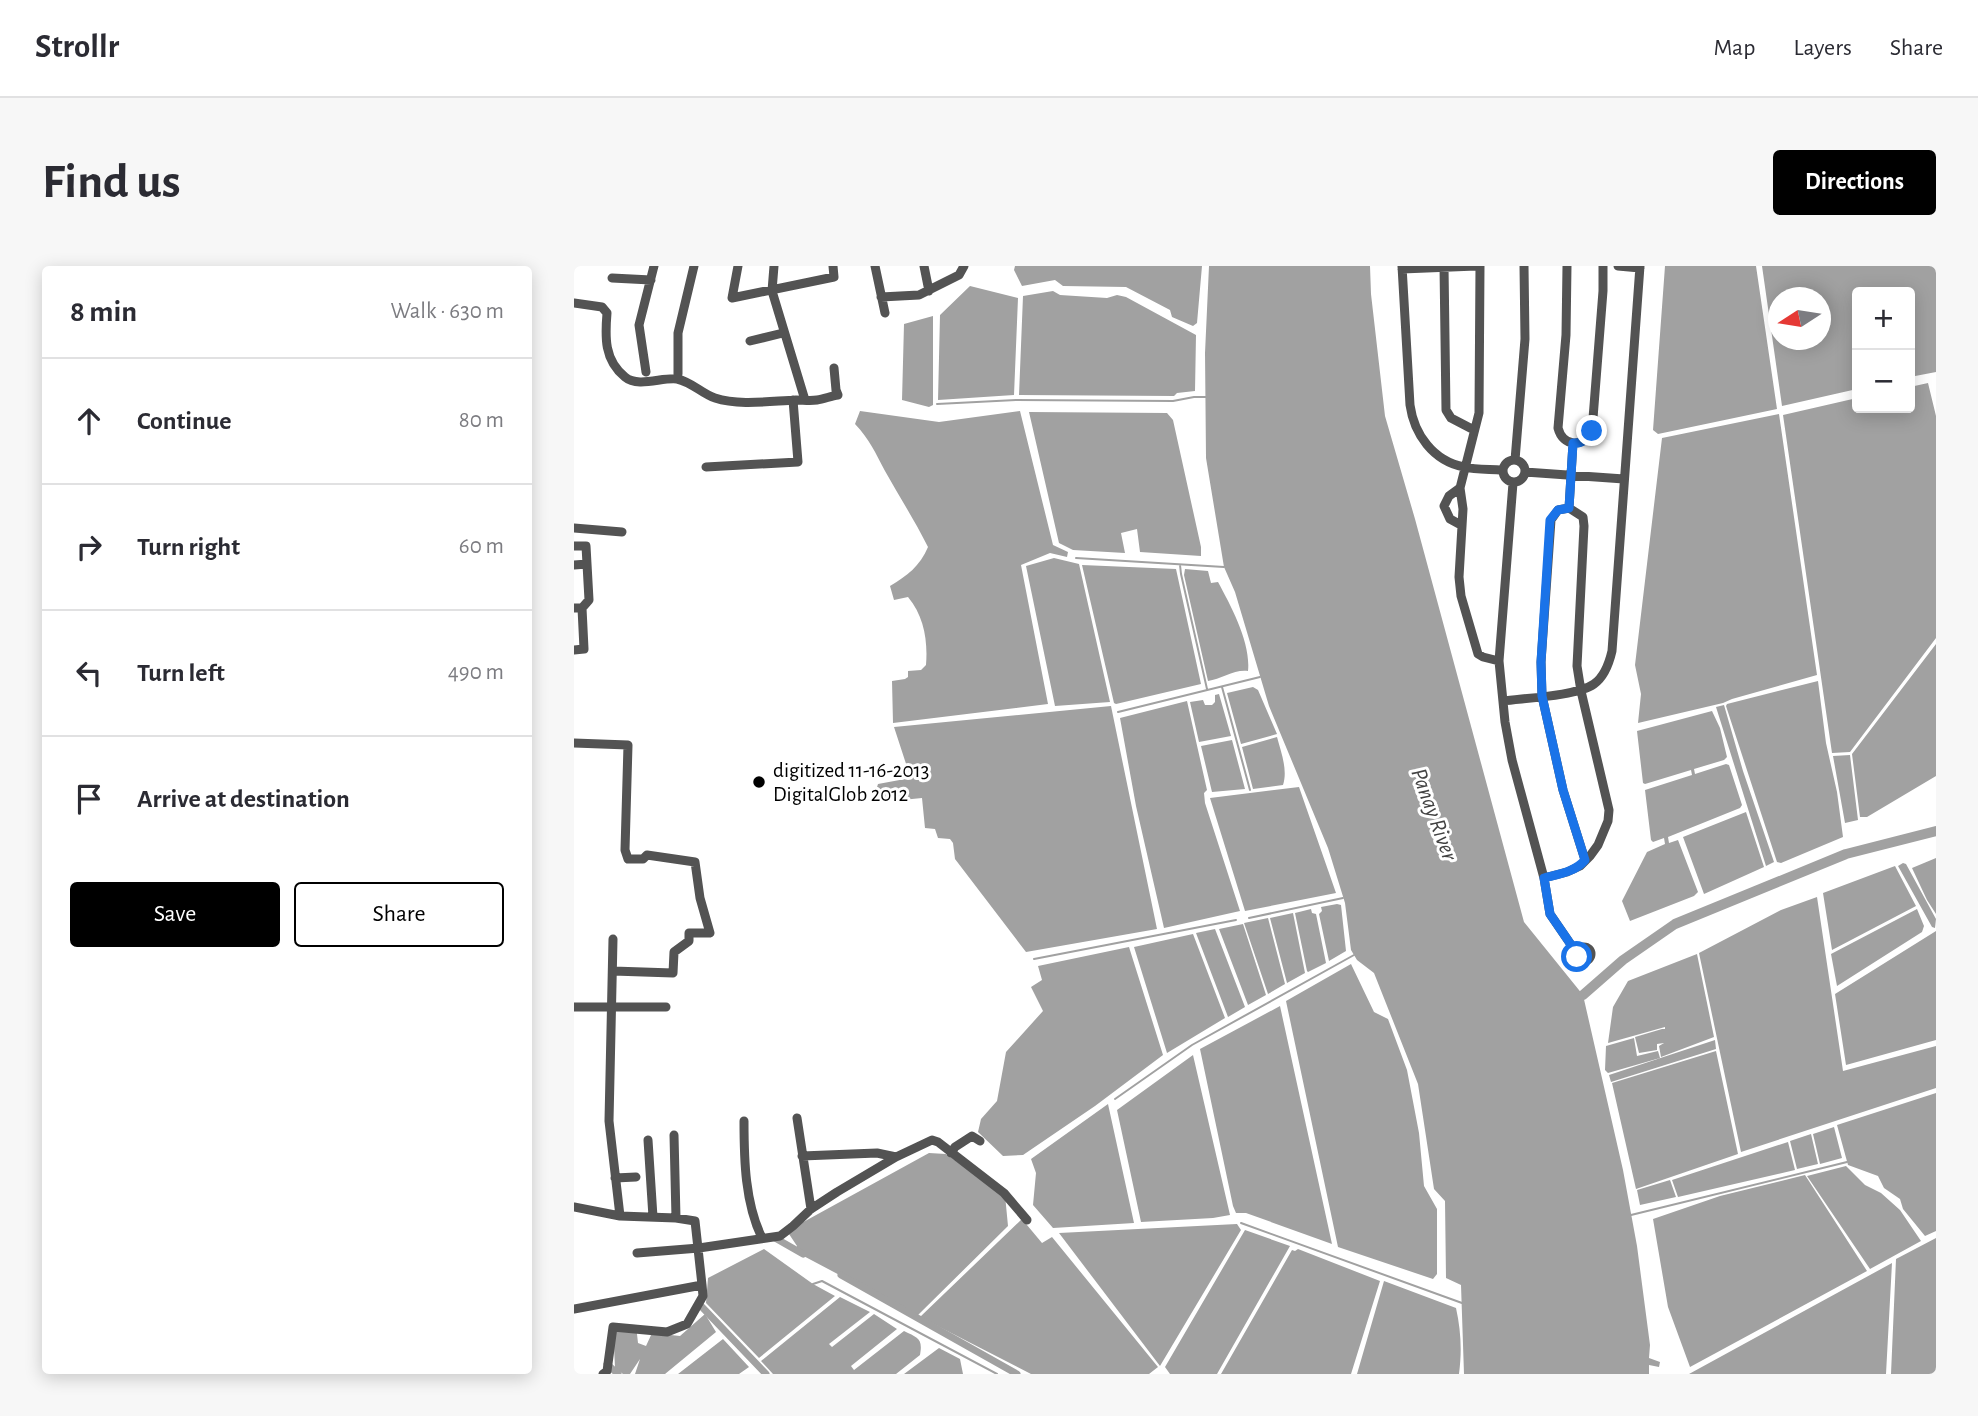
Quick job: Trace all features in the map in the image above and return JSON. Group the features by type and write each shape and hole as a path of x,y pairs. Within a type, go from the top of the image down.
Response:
{"street":[{"path":"646,373 639,325 654,266"},
{"path":"678,374 678,333 694,266"},
{"path":"738,266 732,298 834,278 833,266"},
{"path":"774,266 772,291 805,400"},
{"path":"875,266 885,313"},
{"path":"924,266 929,291"},
{"path":"881,297 919,295 959,275 964,266"},
{"path":"1499,661 1478,654 1458,577 1463,509 1460,488 1465,468 1474,430 1479,413 1478,266 1402,267 1412,417 1421,438 1443,459 1465,468 1502,470"},
{"path":"1515,460 1525,338 1524,266"},
{"path":"1567,266 1566,335 1558,428 1560,435 1573,443 1584,441 1592,431 1604,291 1603,266"},
{"path":"1503,701 1581,691 1600,678 1612,652 1640,267 1618,266"},
{"path":"1444,267 1446,410 1451,418 1474,430"},
{"path":"612,278 651,280"},
{"path":"574,303 602,307 607,313 605,343 608,354 628,380 677,379 718,399 759,402 818,400 838,395 834,368"},
{"path":"750,341 783,333"},
{"path":"706,467 798,462 793,400"},
{"path":"1569,508 1573,443"},
{"path":"1515,460 1521,463 1525,472 1522,479 1513,483 1504,477 1502,470 1508,461 1515,460"},
{"path":"1525,472 1624,479"},
{"path":"1513,483 1499,661 1503,701 1512,760 1544,878 1550,914 1576,952"},
{"path":"1460,488 1449,496 1444,506 1450,519 1461,525"},
{"path":"1544,878 1580,866 1590,856 1605,832 1609,810 1581,691 1577,649 1583,517 1569,508 1558,510 1550,520 1541,662 1542,696 1563,790 1585,860"},
{"path":"574,528 622,532"},
{"path":"574,546 586,546 589,600 578,608 584,649 574,650"},
{"path":"574,565 587,564"},
{"path":"574,743 628,745 625,850 628,859 643,859 647,855 695,862 700,898 710,933 689,933 689,941 674,952 673,973 613,971"},
{"path":"613,939 609,1121 620,1216"},
{"path":"574,1007 666,1007"},
{"path":"797,1118 811,1209"},
{"path":"744,1121 744,1158 753,1220 762,1238"},
{"path":"674,1135 676,1218"},
{"path":"951,1153 955,1147 972,1136 980,1141"},
{"path":"648,1140 653,1217"},
{"path":"637,1253 699,1248 780,1236 811,1209 896,1157 932,1140 1004,1193 1027,1220"},
{"path":"802,1156 877,1153 896,1157"},
{"path":"615,1178 636,1177"},
{"path":"574,1207 620,1216 695,1221 703,1296 687,1324 667,1332 613,1327 607,1371 603,1374"},
{"path":"574,1309 702,1285"}],"water":[{"path":"1015,266 1202,266 1197,323 1193,326 1172,317 1170,310 1126,287 1063,286 1055,280 1022,286 1014,270"},
{"name":"Panay River","path":"1209,266 1370,266 1385,416 1524,922 1583,995 1623,1170 1637,1246 1650,1345 1649,1358 1660,1362 1659,1367 1649,1365 1649,1374 1464,1374 1461,1285 1446,1278 1445,1201 1434,1189 1418,1084 1374,973 1357,960 1351,950 1345,903 1328,848 1269,706 1235,592 1224,567 1206,458 1205,353"},
{"path":"1665,266 1756,266 1777,409 1658,434 1653,430"},
{"path":"1762,266 1936,266 1936,372 1915,376 1915,287 1852,287 1852,390 1782,406 1774,350 1831,350 1831,287 1768,287 1768,308"},
{"path":"970,286 1018,298 1014,395 938,400 940,315"},
{"path":"1053,291 1060,295 1126,297 1196,335 1195,391 1177,393 1174,396 1019,395 1023,296"},
{"path":"933,316 933,405 929,407 902,400 904,324"},
{"path":"1928,383 1936,416 1936,638 1850,752 1832,753 1783,415 1852,399 1852,413 1915,413 1915,386"},
{"path":"860,411 939,422 1020,411 1053,545 1068,552 1067,557 1050,553 1021,565 1048,704 893,723 892,681 905,679 908,677 908,671 921,670 926,665 926,647 918,612 908,597 894,600 890,586 912,570 928,547 872,446 855,424"},
{"path":"1029,412 1167,413 1173,420 1201,556 1140,552 1137,529 1121,533 1125,553 1073,550 1059,543"},
{"path":"1779,414 1817,675 1723,703 1638,723 1641,694 1635,665 1662,438"},
{"path":"1054,558 1079,564 1110,702 1055,706 1026,566"},
{"path":"1082,565 1176,569 1201,684 1114,703"},
{"path":"1185,569 1208,571 1211,583 1218,582 1243,637 1248,671 1238,671 1208,681 1184,575"},
{"path":"1936,644 1936,776 1867,817 1860,817 1852,754"},
{"path":"1818,681 1843,837 1781,863 1777,862 1726,706"},
{"path":"1253,687 1258,690 1277,734 1241,744 1227,693"},
{"path":"1219,694 1231,736 1199,742 1190,702 1203,700 1205,705 1212,705 1215,695"},
{"path":"1187,701 1207,790 1204,793 1205,803 1240,911 1164,928 1136,806 1120,718"},
{"path":"1724,705 1774,862 1766,866 1716,707"},
{"path":"1111,706 1157,929 1026,952 955,859 950,839 938,838 935,829 925,828 922,798 872,803 878,784 910,776 894,727"},
{"path":"1712,711 1720,728 1727,757 1694,769 1695,774 1729,765 1742,805 1668,837 1669,843 1678,840 1698,892 1694,896 1630,921 1622,901 1647,852 1665,844 1664,838 1653,842 1651,840 1645,790 1692,775 1691,770 1643,783 1637,731"},
{"path":"1277,737 1284,767 1283,785 1253,789 1242,747"},
{"path":"1232,740 1245,789 1212,792 1201,746"},
{"path":"1850,755 1858,820 1845,823 1833,756"},
{"path":"1299,787 1336,893 1245,911 1210,798"},
{"path":"1746,812 1764,867 1704,894 1683,837"},
{"path":"1936,858 1936,914 1912,868"},
{"path":"1903,863 1936,919 1935,928 1898,866"},
{"path":"1895,866 1916,906 1832,950 1823,893"},
{"path":"1817,897 1843,1071 1936,1046 1936,1088 1741,1152 1699,953 1781,910"},
{"path":"1341,905 1346,951 1329,961 1319,914 1321,907"},
{"path":"1311,909 1312,913 1316,914 1326,963 1308,972 1295,913"},
{"path":"1917,909 1924,926 1922,932 1837,986 1831,954"},
{"path":"1293,913 1305,973 1287,983 1270,918"},
{"path":"1268,918 1285,984 1268,994 1244,923"},
{"path":"1243,924 1266,995 1248,1005 1219,929"},
{"path":"1215,929 1245,1007 1228,1017 1196,933"},
{"path":"1936,931 1936,1040 1846,1065 1835,994"},
{"path":"1193,934 1225,1018 1167,1053 1134,947"},
{"path":"1129,947 1163,1055 1023,1155 1003,1156 978,1132 981,1119 997,1101 1006,1052 1043,1011 1031,987 1042,980 1038,966"},
{"path":"1697,954 1714,1037 1661,1057 1659,1046 1664,1043 1657,1044 1657,1050 1639,1053 1635,1037 1665,1029 1608,1043 1613,1007 1628,981"},
{"path":"1351,964 1374,1012 1388,1019 1407,1070 1419,1133 1424,1186 1437,1209 1437,1274 1433,1279 1338,1247 1286,1001"},
{"path":"1280,1006 1332,1244 1246,1213 1236,1213 1233,1206 1200,1049"},
{"path":"1634,1038 1637,1056 1658,1051 1660,1058 1608,1073 1605,1070 1606,1046"},
{"path":"1715,1040 1716,1049 1611,1082 1609,1075"},
{"path":"1716,1051 1738,1154 1636,1189 1612,1083"},
{"path":"1193,1055 1230,1215 1141,1222 1117,1110"},
{"path":"1936,1093 1936,1231 1925,1236 1903,1209 1900,1199 1884,1188 1878,1176 1848,1165 1837,1125"},
{"path":"1108,1104 1134,1223 1053,1228 1033,1205 1036,1173 1031,1159"},
{"path":"1834,1127 1842,1158 1820,1164 1813,1134"},
{"path":"1811,1134 1818,1164 1797,1169 1790,1141"},
{"path":"1788,1142 1795,1170 1678,1197 1672,1180"},
{"path":"929,1153 946,1154 1005,1195 1008,1226 917,1316 796,1252 797,1246 787,1231"},
{"path":"1846,1166 1865,1185 1881,1193 1900,1210 1921,1241 1870,1269 1807,1176"},
{"path":"1805,1175 1867,1271 1690,1367 1668,1307 1653,1219 1720,1196"},
{"path":"1670,1180 1676,1197 1640,1205 1637,1190"},
{"path":"1022,1219 1042,1243 1052,1237 1158,1367 1149,1374 1031,1374 920,1317"},
{"path":"1237,1224 1241,1230 1160,1366 1059,1233"},
{"path":"1245,1230 1290,1246 1217,1374 1170,1374 1165,1367"},
{"path":"1936,1238 1936,1374 1891,1374 1896,1259"},
{"path":"764,1249 813,1284 835,1296 759,1358 706,1303 708,1278"},
{"path":"1298,1249 1380,1281 1351,1374 1221,1374 1292,1250"},
{"path":"1892,1263 1886,1374 1689,1374"},
{"path":"1384,1281 1456,1308 1460,1341 1459,1374 1357,1374"},
{"path":"840,1297 870,1312 829,1344 832,1347 874,1314 897,1329 851,1366 854,1370 904,1331 918,1339 921,1345 920,1355 896,1374 773,1374 761,1361"},
{"path":"705,1314 716,1332 665,1374 635,1374 640,1359 630,1374 623,1374 615,1368 613,1324 636,1325 638,1343 646,1346 652,1333 680,1336"},
{"path":"723,1339 749,1367 739,1374 678,1374"},
{"path":"939,1348 960,1359 963,1374 904,1374"}],"waterway":[{"path":"937,404 1016,400 1173,401 1207,397"},
{"path":"1076,558 1224,567"},
{"path":"1180,565 1207,689"},
{"path":"1118,712 1260,677"},
{"path":"1222,687 1250,790"},
{"path":"1583,995 1623,960 1675,924 1846,854 1936,831"},
{"path":"1249,918 1343,898"},
{"path":"1034,959 1236,920"},
{"path":"1115,1099 1192,1045 1354,955"},
{"path":"1631,1215 1847,1162"},
{"path":"1241,1223 1462,1303"},
{"path":"775,1238 803,1254"},
{"path":"841,1275 1017,1374"},
{"path":"813,1284 822,1281 997,1374"},
{"path":"702,1307 766,1374"},
{"path":"607,1364 618,1374"}],"place":[{"name":"digitized 11-16-2013 DigitalGlob 2012","path":"759,782"}],"route":[{"path":"1577,957 1550,914 1544,878 1567,872 1580,866 1585,860 1563,790 1542,696 1541,662 1550,520 1558,510 1569,508 1573,443 1584,441 1592,431"}]}
